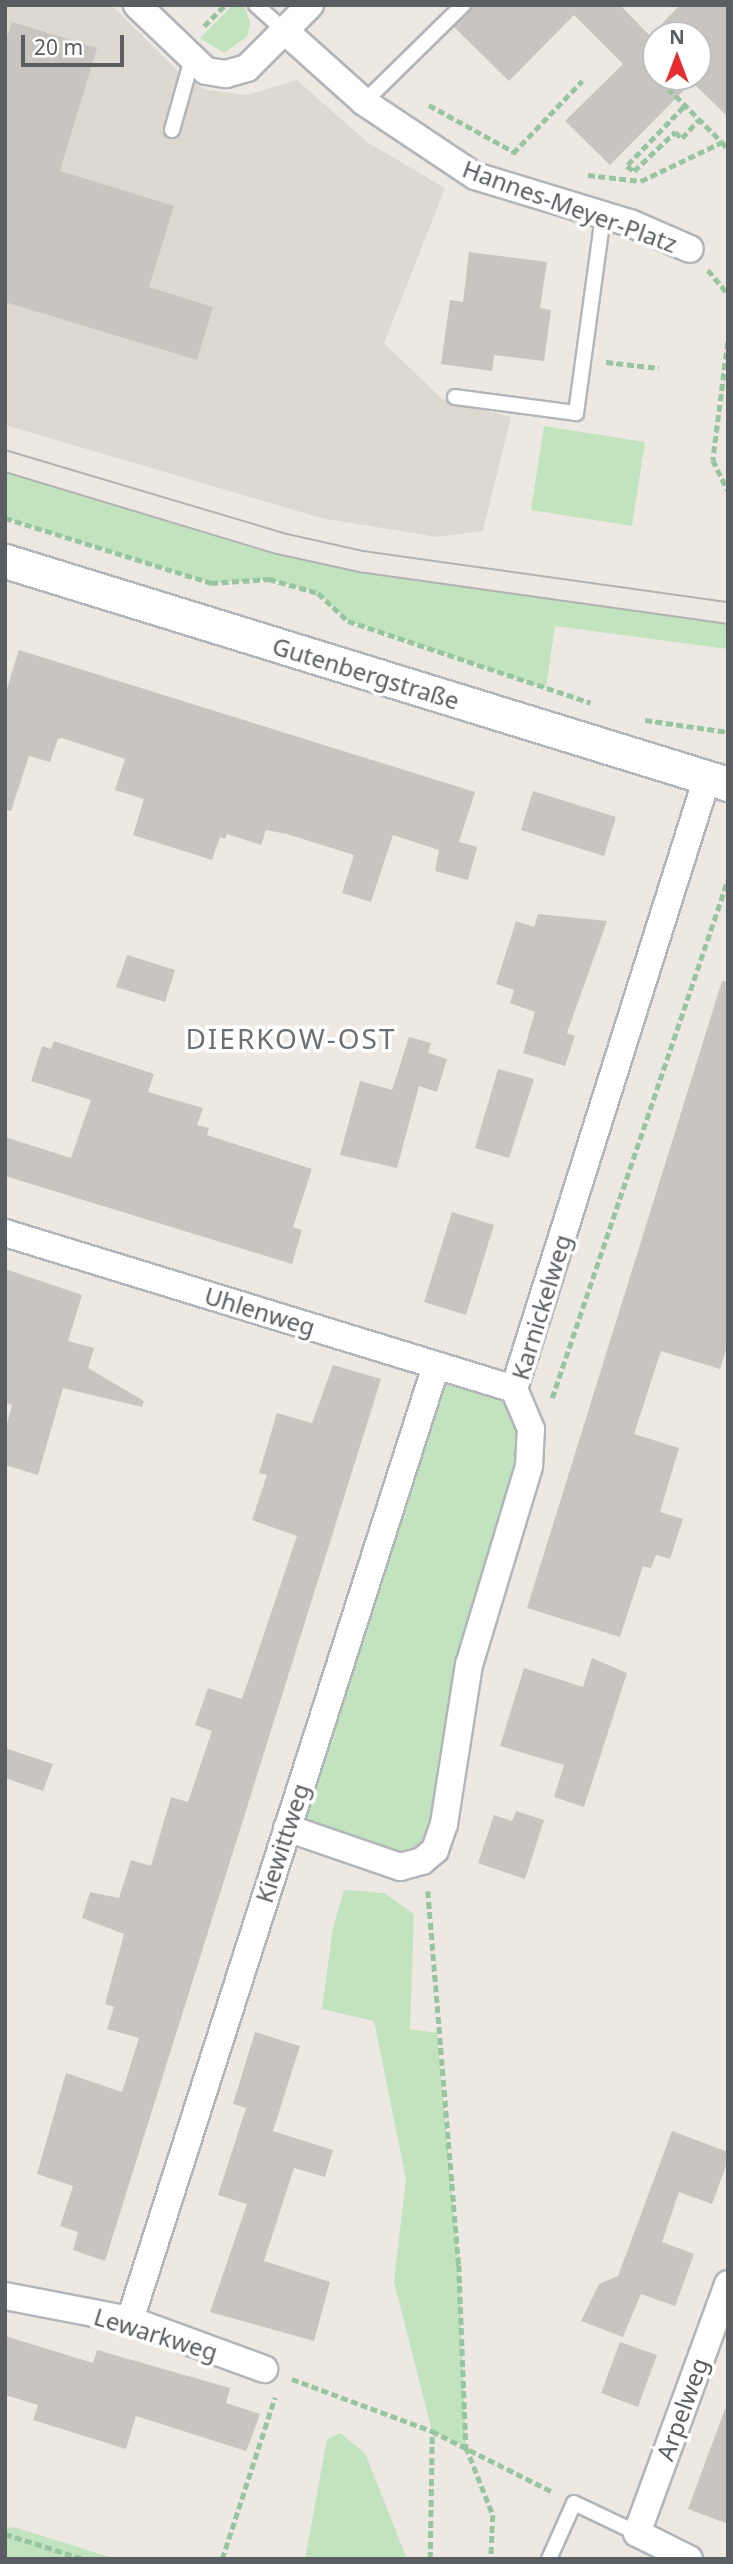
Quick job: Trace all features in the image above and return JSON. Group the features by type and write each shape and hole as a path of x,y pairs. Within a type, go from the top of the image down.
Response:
{"street":[{"path":"137,5 206,71 226,74 247,68 310,5"},
{"name":"Hannes-Meyer-Platz","path":"285,32 364,102 445,160 501,187 603,216 690,249"},
{"name":"Gutenbergstraße","path":"5,561 718,781"},
{"name":"Karnickelweg","path":"422,1861 435,1850 444,1825 469,1665 529,1466 531,1429 514,1389 718,781"},
{"name":"Uhlenweg","path":"5,1233 514,1389"},
{"name":"Kiewittweg","path":"130,2320 436,1366"},
{"path":"287,1829 400,1867 422,1861"},
{"name":"Arpelweg","path":"636,2533 728,2284"},
{"name":"Lewarkweg","path":"5,2296 130,2320 273,2372"},
{"path":"636,2533 689,2559"}],"lane":[{"path":"256,5 285,32"},
{"path":"364,102 463,5"},
{"path":"172,130 192,58"},
{"path":"455,397 576,413 603,216"},
{"path":"549,2559 574,2503 636,2533"}],"path":[{"path":"386,81 526,157"},
{"path":"501,187 513,152 582,81"},
{"path":"670,91 728,149"},
{"path":"684,107 627,166 634,171 675,132 682,138 698,120"},
{"path":"576,173 641,181 722,142"},
{"path":"728,342 713,460 728,491"},
{"path":"5,518 211,583 270,579 318,593 348,621 595,705"},
{"path":"636,719 728,732"},
{"path":"551,1401 728,879"},
{"path":"422,1861 433,1914 437,2032 459,2265 466,2447 493,2515 491,2559"},
{"path":"222,2559 273,2372 432,2431 574,2503"},
{"path":"430,2559 432,2431"},
{"path":"5,2534 84,2559"}],"shaded area":[{"path":"5,5 111,5 186,79 207,90 247,95 297,80 367,142 445,188 384,343 442,399 511,417 483,531 437,537 321,518 5,425"}],"green space":[{"path":"233,5 244,5 250,22 247,37 224,53 200,38"},
{"path":"544,426 645,442 632,526 531,510"},
{"path":"5,472 277,554 359,572 728,624 728,649 555,626 546,688 348,621 318,593 269,579 211,583 5,518"},
{"path":"436,1366 514,1389 531,1429 422,1861 287,1829"},
{"path":"344,1890 384,1893 414,1914 410,2029 437,2033 459,2265 466,2447 432,2431 394,2282 406,2179 374,2021 322,2009 333,1928"},
{"path":"340,2433 365,2453 407,2559 305,2559 327,2439"},
{"path":"5,2527 17,2528 116,2559 5,2559"}],"building":[{"path":"472,5 620,5 642,28 642,91 683,91 610,165 565,121 623,64 574,15 509,81 454,27"},
{"path":"680,5 728,5 728,117 701,91 712,91 712,21 665,21"},
{"path":"12,22 97,48 60,171 174,206 149,287 213,307 197,360 5,302 5,44"},
{"path":"469,252 547,262 540,308 551,310 544,361 494,355 492,371 441,364 450,300 463,302"},
{"path":"19,650 475,792 459,842 477,847 468,880 435,871 439,850 393,835 371,902 342,893 354,855 287,834 266,830 261,845 227,834 225,839 220,837 212,860 133,835 144,799 115,790 125,759 62,738 58,739 50,762 29,756 11,811 5,810 5,695"},
{"path":"533,791 616,817 604,856 521,830"},
{"path":"538,914 607,921 567,1033 575,1036 565,1066 523,1053 535,1012 510,1003 514,990 496,984 516,921 534,927"},
{"path":"127,955 175,970 165,1002 116,987"},
{"path":"722,981 728,982 728,1344 720,1369 661,1351 634,1434 679,1448 660,1512 683,1519 670,1559 656,1555 651,1568 643,1566 620,1637 527,1608"},
{"path":"409,1037 431,1043 428,1053 447,1059 437,1092 419,1086 397,1168 340,1155 360,1081 392,1090"},
{"path":"54,1041 154,1074 148,1092 203,1108 197,1125 209,1128 207,1135 312,1169 293,1227 302,1230 292,1264 5,1176 5,1137 71,1158 91,1100 31,1081 42,1046 51,1049"},
{"path":"498,1069 534,1079 509,1158 475,1148"},
{"path":"452,1212 494,1225 466,1315 424,1302"},
{"path":"5,1269 82,1295 68,1341 94,1348 88,1368 144,1401 142,1407 63,1388 38,1475 5,1465 5,1431 12,1405 5,1403"},
{"path":"333,1365 381,1379 105,2261 73,2250 78,2232 60,2226 73,2186 37,2174 66,2073 122,2092 139,2038 107,2029 114,2007 105,2004 124,1934 82,1918 90,1892 119,1898 131,1860 151,1866 171,1797 188,1802 212,1731 195,1725 208,1688 242,1699 297,1536 252,1520 267,1475 259,1473 277,1413 312,1423"},
{"path":"592,1658 627,1673 584,1807 554,1797 564,1765 500,1746 524,1668 583,1687"},
{"path":"5,1748 53,1764 43,1791 5,1778"},
{"path":"516,1811 544,1820 525,1879 478,1863 494,1815 512,1821"},
{"path":"255,2032 300,2046 273,2131 333,2150 325,2177 294,2168 264,2261 330,2282 314,2341 210,2312 247,2204 218,2195 246,2108 233,2104"},
{"path":"672,2131 728,2152 728,2160 712,2204 679,2192 662,2242 694,2254 675,2306 641,2294 623,2337 581,2321 599,2284 618,2276"},
{"path":"5,2336 93,2363 97,2350 230,2388 226,2403 260,2414 246,2451 136,2416 126,2449 33,2420 38,2405 5,2395"},
{"path":"620,2342 657,2355 638,2407 601,2393"},
{"path":"725,2409 728,2410 728,2524 688,2509"}],"tram line":[{"path":"5,450 287,534 363,551 728,602"},
{"path":"5,472 277,554 359,572 728,624"}],"district":[{"name":"DIERKOW-OST","path":"291,1038"}]}
